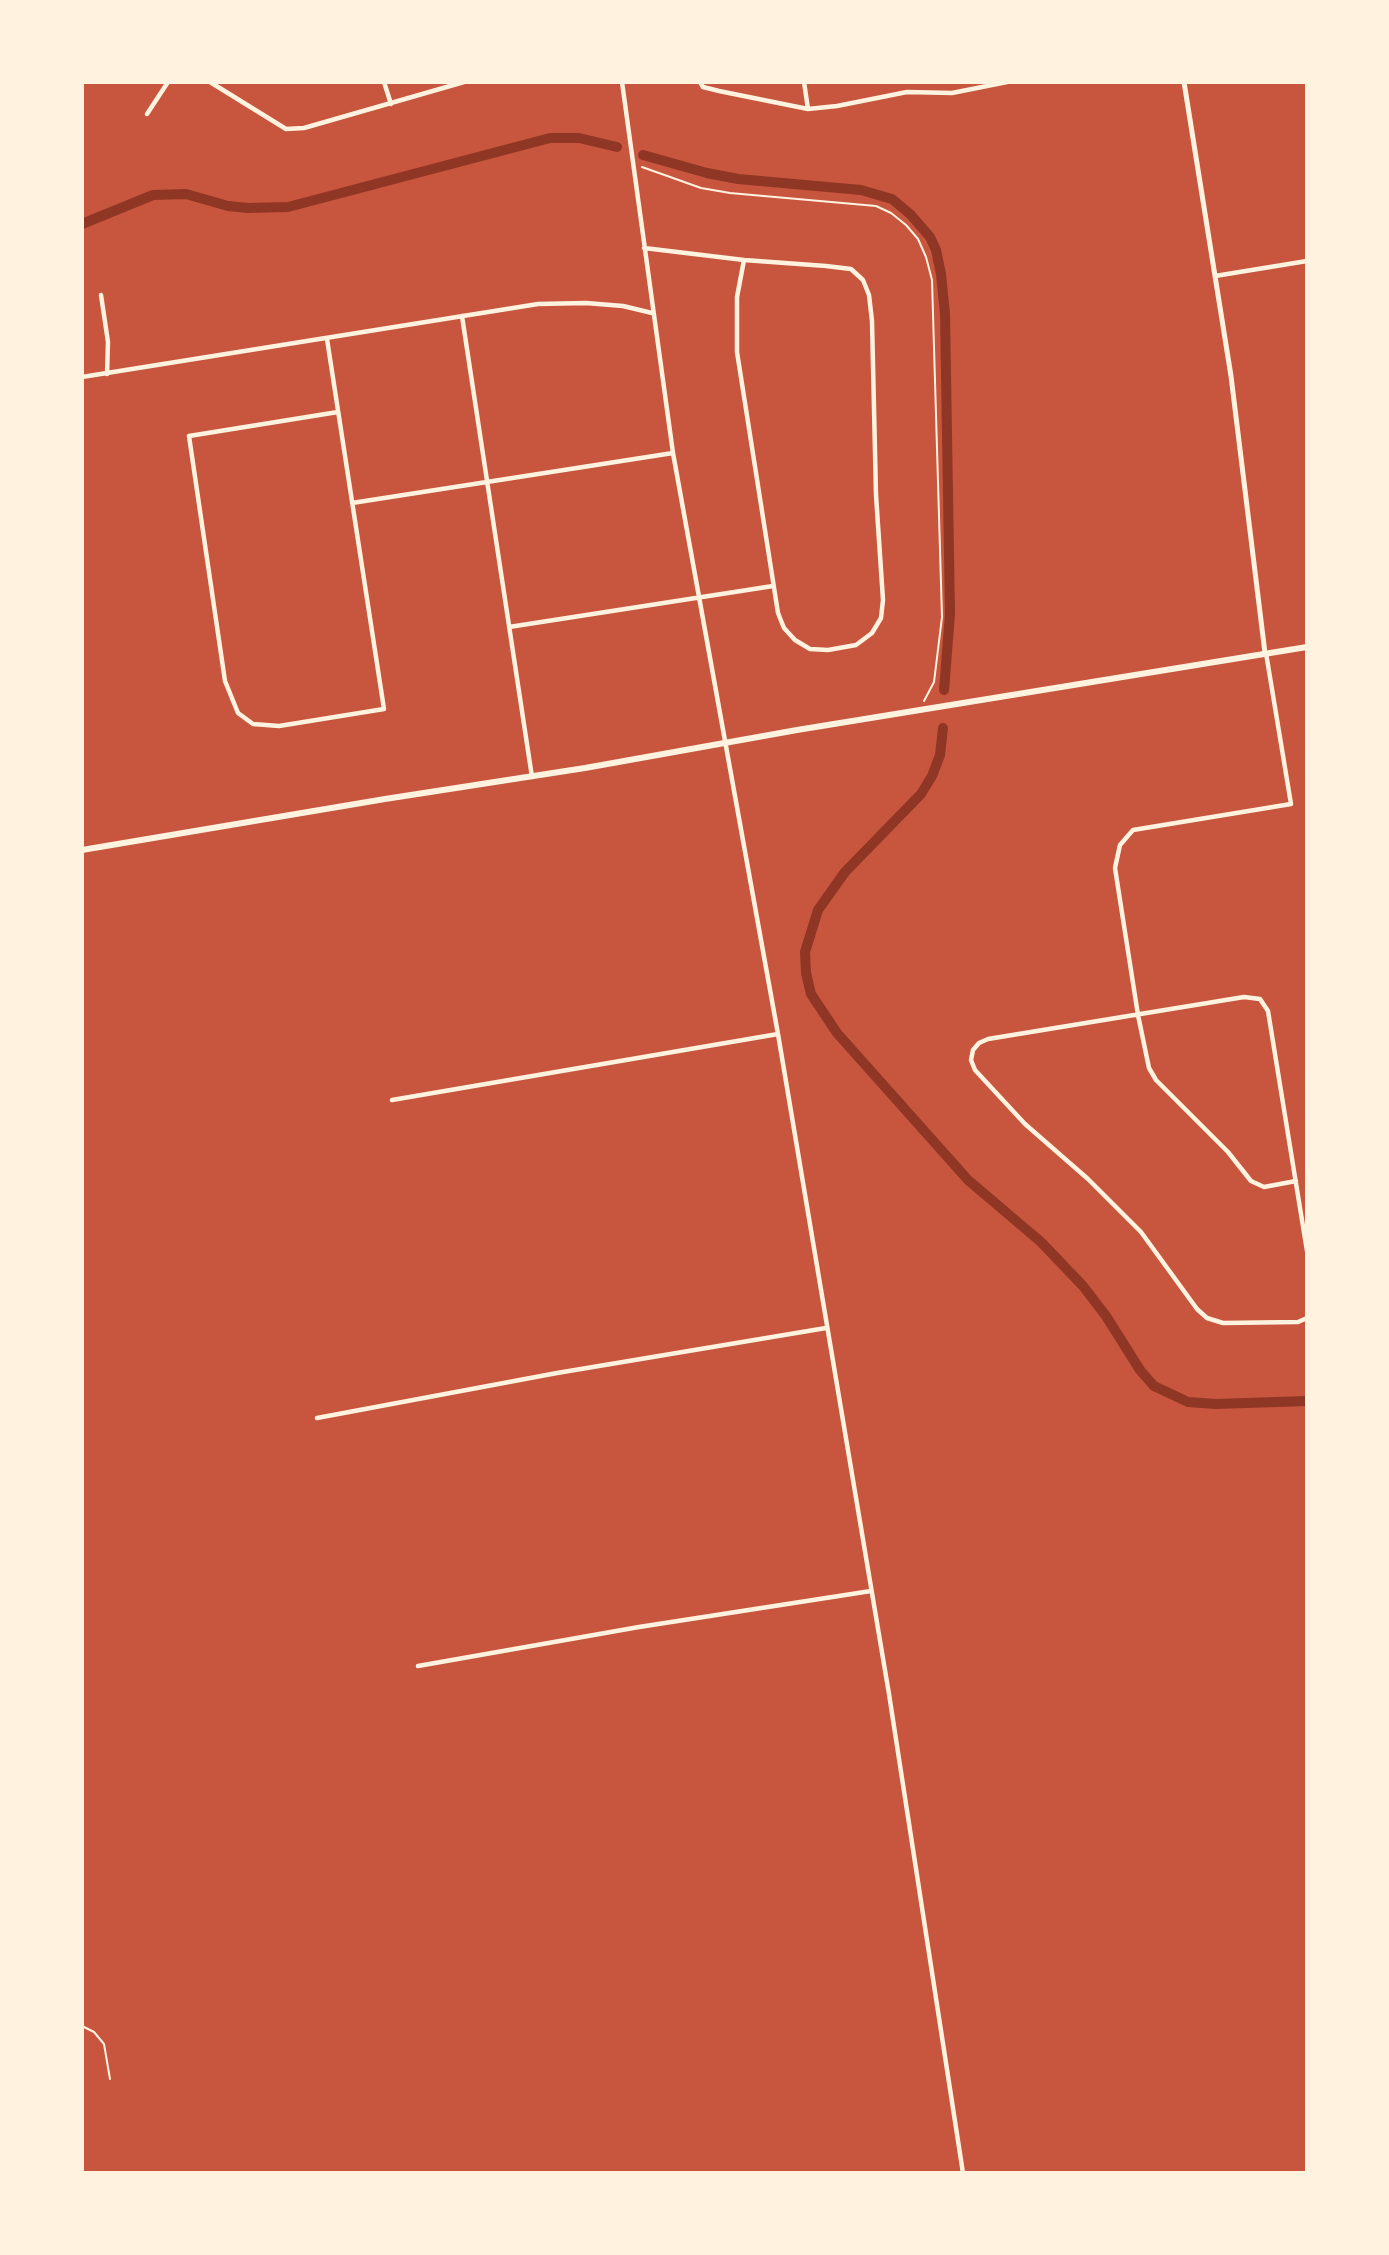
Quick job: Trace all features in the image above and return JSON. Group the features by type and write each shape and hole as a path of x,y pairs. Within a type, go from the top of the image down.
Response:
{"main road":[{"path":"82,849 1307,646"}],"street":[{"path":"147,114 168,82"},
{"path":"210,82 286,129 304,128 464,82"},
{"path":"384,82 391,104"},
{"path":"622,82 673,453 778,1034 889,1695 963,2173"},
{"path":"804,82 808,109"},
{"path":"905,82 907,92"},
{"path":"701,85 808,109 907,92 952,93 1007,82"},
{"path":"1184,82 1231,376 1265,653 1291,804 1133,830 1120,845 1115,868 1149,1068 1156,1080 1228,1152 1251,1181 1264,1187 1296,1181"},
{"path":"644,248 851,269 863,280 869,295 872,321 876,495 883,600 881,618 872,632 856,645 828,650 810,649 795,640 784,628 778,614 737,352 737,296 744,260"},
{"path":"1215,276 1307,261"},
{"path":"101,295 108,342 107,374"},
{"path":"82,377 538,303 622,306 652,313"},
{"path":"462,316 532,776"},
{"path":"327,338 384,709 265,726 245,720 233,705 225,681 190,436 338,412"},
{"path":"352,503 673,453"},
{"path":"509,627 772,586"},
{"path":"1307,1251 1268,1011 1261,999 1244,997 988,1038 979,1042 973,1050 971,1060 975,1070 1025,1124 1088,1179 1141,1233 1197,1309 1207,1318 1223,1323 1298,1322 1307,1318"},
{"path":"392,1100 778,1034"},
{"path":"317,1418 584,1368 826,1328"},
{"path":"418,1666 639,1627 871,1591"}],"lane":[{"path":"82,2026 94,2032 104,2044 110,2079"}],"waterway":[{"path":"82,224 153,195 186,194 228,206 248,208 288,207 550,138 579,138 617,147"},
{"path":"643,155 738,179 861,190 892,199 910,214 930,237 941,274 945,314 950,614 944,690"},
{"path":"943,728 940,755 921,794 845,872 818,910 805,952 811,994 837,1033 968,1180 1041,1242 1083,1286 1106,1316 1140,1370 1154,1386 1188,1402 1216,1404 1307,1401"}]}
